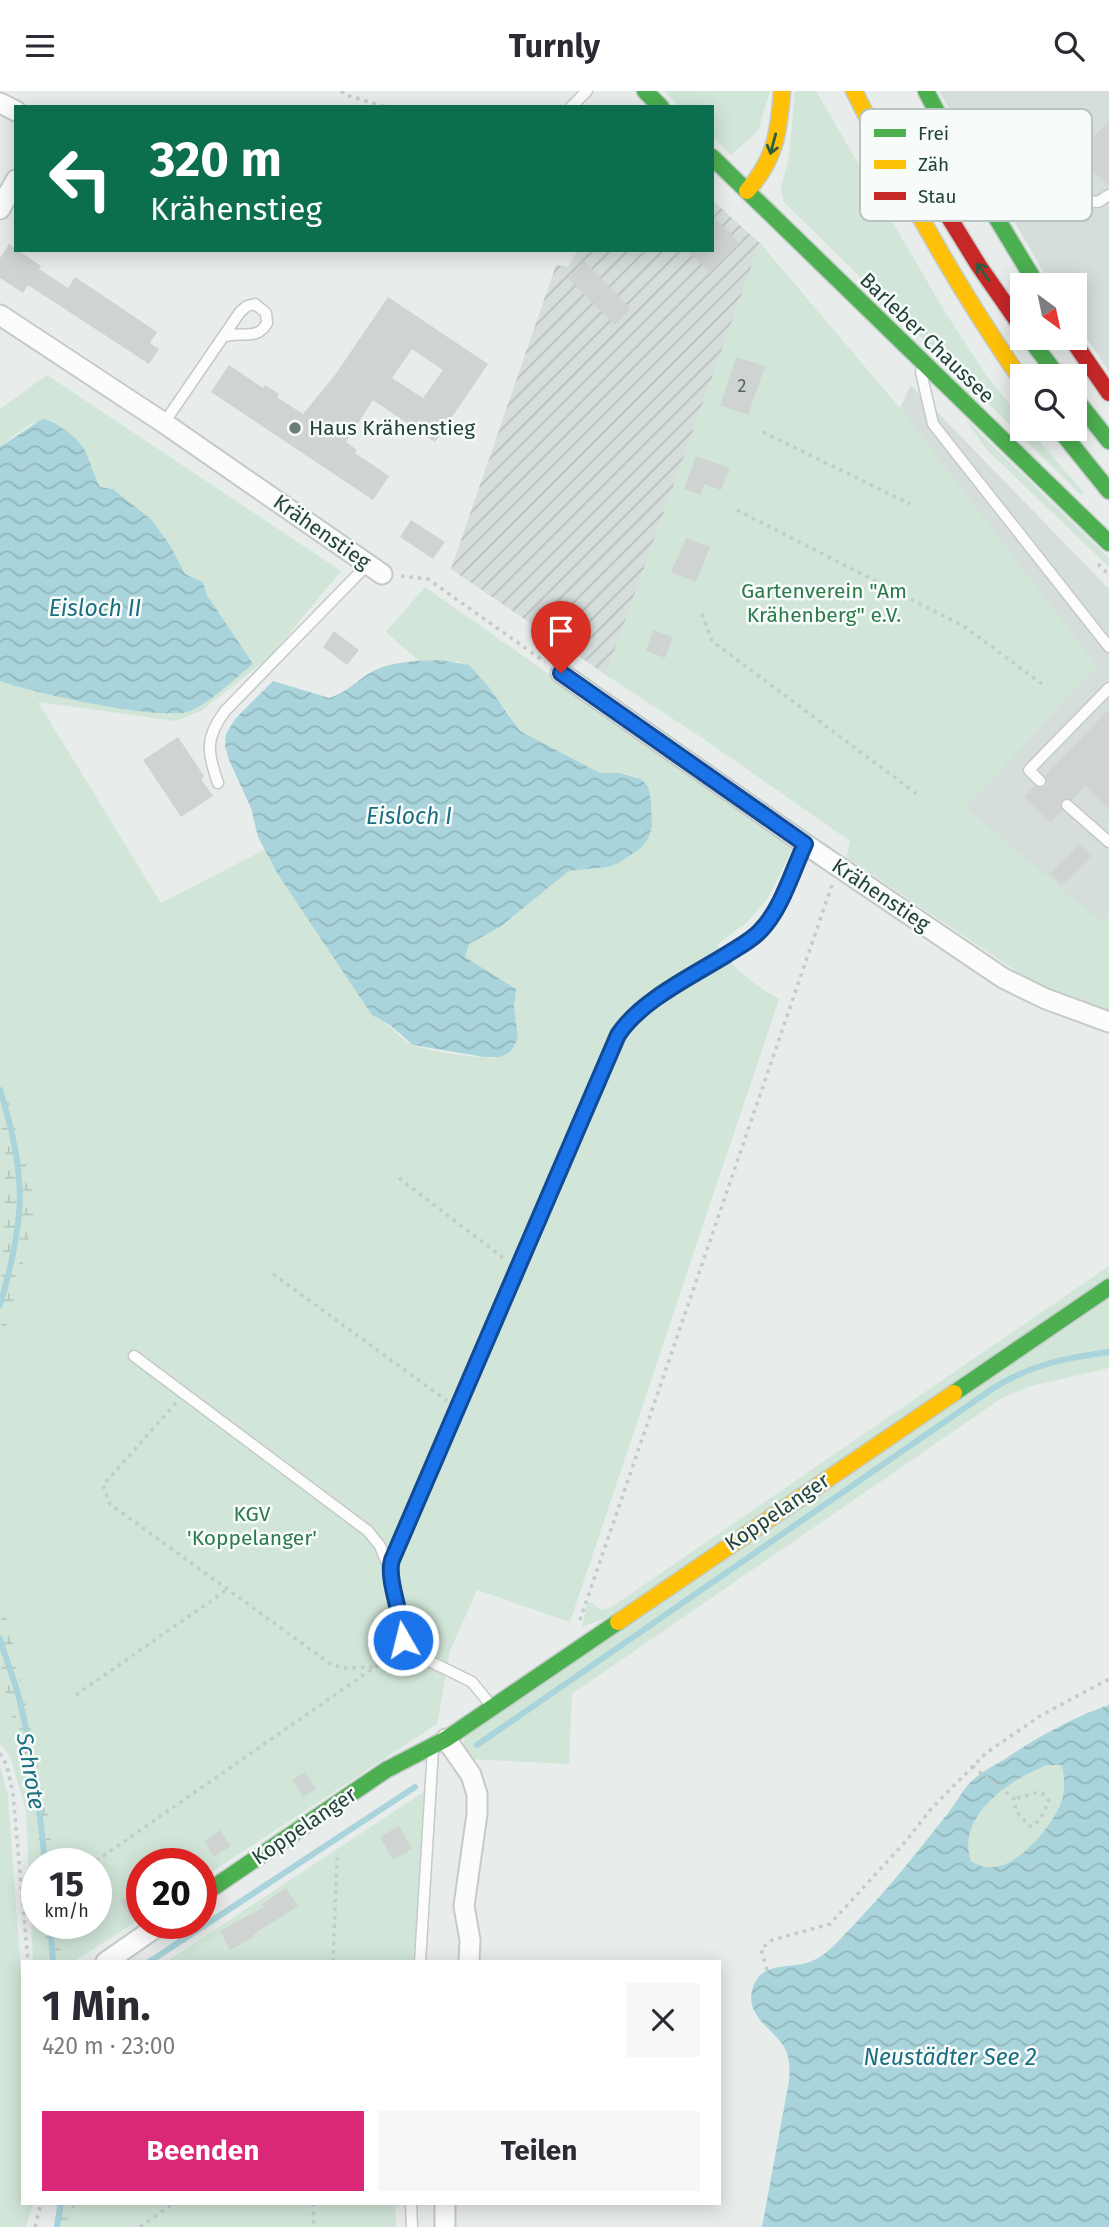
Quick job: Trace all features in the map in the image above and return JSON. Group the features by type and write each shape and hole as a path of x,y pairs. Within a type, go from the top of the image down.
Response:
{"main road":[{"path":"645,91 659,105"},
{"path":"747,191 763,173 768,160 777,127 782,91"},
{"path":"854,91 863,109"},
{"path":"926,91 935,109"},
{"name":"Barleber Chaussee","path":"714,159 1109,543"},
{"path":"904,221 928,261 955,276"},
{"path":"923,221 988,332 1010,364"},
{"path":"952,221 1010,311"},
{"path":"998,221 1030,273"},
{"path":"1038,350 1049,364"},
{"path":"1079,350 1109,393"},
{"path":"1087,413 1109,441"},
{"path":"1069,441 1109,491"},
{"name":"Koppelanger","path":"217,1885 386,1770 439,1743 1109,1287"}],"street":[{"path":"0,209 14,184"},
{"name":"Krähenstieg","path":"0,315 164,423 375,569"},
{"name":"Krähenstieg","path":"561,673 805,844 1003,978 1039,996 1109,1022"},
{"path":"439,1743 471,1775 477,1794 477,1814 464,1906 470,1940 469,1960"},
{"path":"109,1960 139,1939"},
{"path":"445,2205 445,2227"}],"lane":[{"path":"573,105 587,91"},
{"path":"1092,201 1098,202 1109,195"},
{"path":"164,423 240,311 247,306 258,305 266,313 267,323 260,333 234,333 223,337"},
{"path":"917,358 933,424 1109,647"},
{"path":"218,783 211,763 209,745 217,723 225,711 375,569"},
{"path":"1040,781 1029,770 1109,688"},
{"path":"1067,805 1109,842"},
{"path":"390,1571 392,1560 516,1267 622,1028 651,1003 761,930 774,911 805,844"},
{"path":"134,1356 368,1531 380,1546 390,1571 402,1624 403,1648 472,1682 492,1706"},
{"path":"421,1960 439,1743"},
{"path":"411,2205 412,2227"}],"path":[{"path":"341,91 379,105"},
{"path":"763,432 910,504"},
{"path":"737,510 965,628 1042,684"},
{"name":"Krähenstieg","path":"375,569 428,579 561,673"},
{"path":"702,614 712,641 918,795"},
{"path":"568,1655 839,866"},
{"path":"399,1178 516,1267"},
{"path":"273,1274 457,1409"},
{"path":"184,1394 103,1485 110,1504 329,1663 346,1668 373,1667"},
{"path":"76,1695 228,1590"},
{"path":"112,1850 403,1648"},
{"path":"767,1969 761,1949 772,1940 830,1924 906,1841 930,1810 972,1766 1000,1742 1040,1716 1109,1679"},
{"path":"0,1753 6,1766 12,1794 28,1960"},
{"path":"972,1766 1014,1799 1018,1814 1030,1826 1040,1819 1048,1801 1045,1795 1039,1792 1014,1799"},
{"path":"333,1960 337,1858"},
{"path":"34,2227 40,2205"},
{"path":"140,2227 171,2205"},
{"path":"313,2205 314,2227"}],"shaded area":[{"path":"939,91 1109,91 1109,372 1087,339 1087,273 1044,273 1014,221 1092,221 1092,109 949,109"},
{"path":"714,202 760,243 606,675 451,569 556,265 568,267 577,252 714,252"},
{"path":"911,385 1109,589 1109,915 1101,923 965,808 900,408"}],"green space":[{"path":"664,91 770,91 758,131 731,155 714,139 714,105 678,105"},
{"path":"795,91 816,91 860,166 860,221 892,221 945,312 987,376 1010,405 1010,425 784,202 781,188 789,156"},
{"name":"Gartenverein \"Am Krähenberg\" e.V.","path":"760,243 900,408 1097,666 965,808 1101,922 1109,915 1109,1010 1040,987 846,857 850,841 606,675"},
{"name":"KGV 'Koppelanger'","path":"47,375 341,571 271,656 201,711 175,721 38,702 161,903 264,850 377,1019 408,1042 442,1052 496,1058 518,1039 514,1007 516,989 465,957 469,944 500,927 569,871 608,867 641,848 648,786 641,779 628,774 600,773 520,731 505,708 460,662 419,661 386,632 425,587 794,846 768,898 747,922 717,945 745,976 779,999 570,1622 477,1590 450,1651 437,1724 217,1868 217,1848 126,1848 126,1928 112,1937 112,1848 28,1848 26,1811 10,1756 0,1744 0,681 170,715 197,708 224,622 207,595 203,582 185,574 170,545 152,520 113,489 100,487 54,422 39,421 0,447 0,409"},
{"path":"965,419 1109,558 1109,567 986,449"},
{"path":"1026,441 1039,441 1084,493 1081,495"},
{"path":"0,1082 12,1111 36,1206 19,1282 0,1346 0,1275 3,1258 6,1158 0,1133"},
{"path":"1109,1266 1109,1279 609,1617 582,1627 587,1603 593,1603 601,1610 610,1608"},
{"path":"1109,1293 1109,1368 1031,1386 1002,1398 572,1694 569,1764 469,1759 463,1746 465,1733"},
{"path":"0,1593 15,1651 50,1823 52,1848 39,1848 35,1796 0,1673"},
{"path":"1047,1765 1062,1765 1064,1793 1047,1828 1024,1852 998,1867 984,1867 971,1861 968,1844 971,1829 979,1814 1003,1790"},
{"path":"0,1766 8,1796 21,1974 21,2205 32,2205 26,2227 0,2227"},
{"path":"428,1789 414,1960 169,1960 201,1939 217,1939 217,1928"},
{"path":"32,1939 109,1939 76,1960 33,1960"},
{"path":"46,1939 59,1939 61,1960 47,1960"},
{"path":"57,2205 75,2205 70,2227 54,2227"},
{"path":"75,2205 395,2205 396,2227 70,2227"}],"water":[{"name":"Eisloch II","path":"42,419 57,425 79,442 100,487 113,489 152,520 170,545 185,574 203,582 207,595 253,664 195,709 171,713 123,709 65,698 0,681 0,447"},
{"name":"Eisloch I","path":"440,660 469,665 488,686 520,731 600,773 620,773 641,779 648,786 651,801 652,826 648,839 641,848 608,867 569,871 500,927 469,944 465,957 516,989 514,1007 518,1039 510,1052 500,1057 484,1057 413,1045 390,1025 372,1015 277,873 258,837 251,808 225,746 226,734 235,719 273,681 329,698 385,666"},
{"name":"Neustädter See 2","path":"1109,1705 1109,2227 762,2227 789,2081 789,2067 783,2045 760,2019 752,2005 753,1987 758,1979 770,1969 804,1964 827,1952 886,1889 974,1779 1042,1736","holes":["1047,1765 1062,1765 1064,1789 1061,1803 1036,1840 1011,1861 998,1866 984,1867 971,1861 968,1844 971,1829 990,1801 1003,1789 1033,1771"]}],"building":[{"path":"1109,121 1109,186 1092,170 1092,139"},
{"path":"714,217 740,243 710,273 689,252 714,252"},
{"path":"9,244 14,247 14,252 21,252 41,266 39,269 68,288 75,277 157,332 150,343 159,349 149,364 28,285 23,293 0,278 0,258"},
{"path":"584,261 631,309 615,325 568,278"},
{"path":"388,297 488,364 435,442 373,400 346,442 357,450 355,453 389,476 373,500 211,392 229,365 263,388 265,385 279,394 277,397 303,414 335,375","holes":["412,349 443,370 423,398 392,378"]},
{"path":"736,357 765,366 748,415 720,405"},
{"path":"696,456 730,468 721,490 704,484 701,495 684,489"},
{"path":"411,520 445,542 433,559 400,537"},
{"path":"686,538 710,547 696,582 671,572"},
{"path":"653,630 673,637 665,658 646,651"},
{"path":"334,631 359,650 347,665 323,647"},
{"path":"1109,709 1109,810 1085,786 1072,800 1062,800 1062,810 1050,823 1024,797 1035,786 1046,786 1045,776"},
{"path":"178,737 204,776 201,779 213,796 181,817 143,760"},
{"path":"1079,844 1091,856 1062,885 1050,874"},
{"path":"305,1772 316,1789 303,1797 292,1780"},
{"path":"399,1826 412,1849 393,1860 380,1837"},
{"path":"220,1830 231,1846 217,1855 217,1848 208,1848 204,1841"},
{"path":"286,1888 298,1906 253,1935 254,1937 230,1950 220,1931 264,1907 262,1904"},
{"path":"126,1897 126,1910 120,1901"}],"waterway":[{"name":"Schrote","path":"0,1090 16,1151 20,1199 14,1249 0,1305"},
{"path":"477,1745 995,1387 1050,1363 1109,1352"},
{"name":"Schrote","path":"0,1639 18,1694 29,1742 43,1848"},
{"path":"152,1960 415,1787"},
{"name":"Schrote","path":"51,1939 53,1960"},
{"name":"Schrote","path":"57,2227 61,2205"}],"traffic: fast":[{"path":"645,91 659,105"},
{"path":"926,91 935,109"},
{"path":"714,159 1109,543"},
{"path":"998,221 1030,273"},
{"path":"1038,350 1049,364"},
{"path":"1087,413 1109,441"},
{"path":"1069,441 1109,491"},
{"path":"954,1393 1109,1287"},
{"path":"217,1885 386,1770 446,1739 618,1622"}],"traffic: slow":[{"path":"747,191 770,157 779,120 782,91"},
{"path":"854,91 863,109"},
{"path":"923,221 1011,364"},
{"path":"618,1622 954,1393"}],"traffic: jam":[{"path":"951,221 1010,311"},
{"path":"1079,350 1109,393"}],"place":[{"name":"Haus Krähenstieg","path":"295,428"}],"route":[{"path":"403,1640 401,1615 390,1571 392,1560 618,1035 632,1017 651,1003 761,930 774,911 805,844 561,673"}]}
